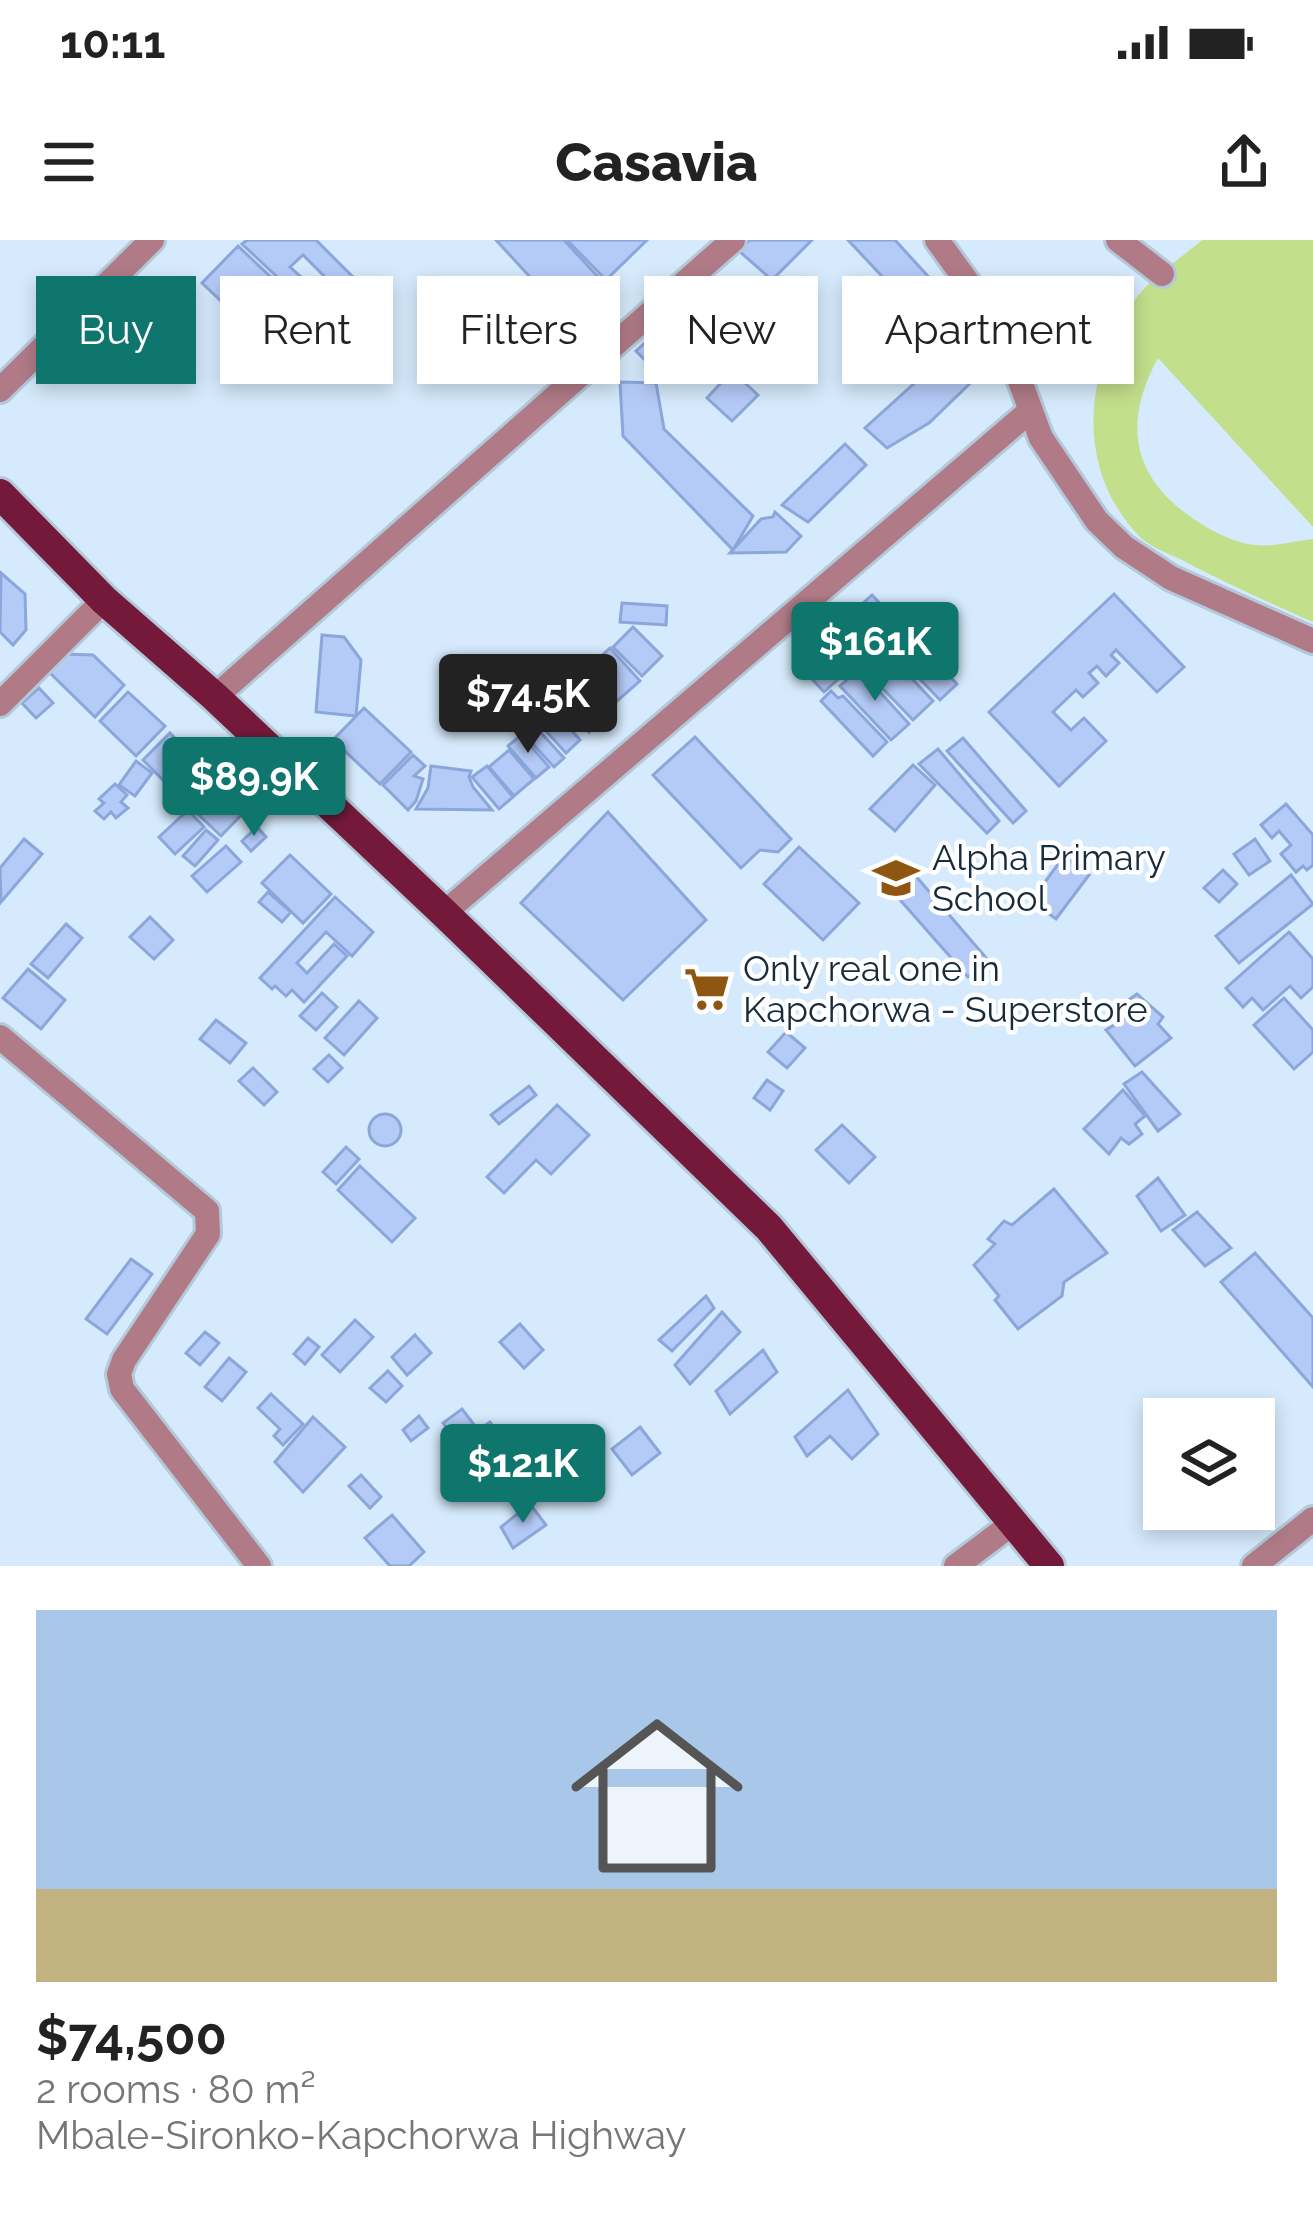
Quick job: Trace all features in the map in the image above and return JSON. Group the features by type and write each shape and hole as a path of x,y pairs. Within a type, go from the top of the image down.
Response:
{"main road":[{"path":"0,494 104,600 215,697 770,1228 1049,1566"}],"street":[{"path":"0,390 152,240"},
{"path":"215,697 733,240"},
{"path":"937,240 1000,327 1030,411 1060,468 1097,521 1124,547 1171,578 1313,641"},
{"path":"1118,240 1162,274"},
{"path":"444,913 1030,411"},
{"path":"0,704 104,600"},
{"path":"0,1036 207,1211 208,1234 119,1374 122,1389 259,1566"},
{"path":"1254,1566 1313,1519"},
{"path":"956,1566 1013,1523"}],"green space":[{"path":"1202,240 1313,240 1313,527 1158,358 1137,427 1146,468 1174,504 1195,520 1256,545 1313,539 1313,622 1149,544 1119,511 1104,482 1096,452 1098,384 1134,384 1134,301"}],"building":[{"path":"247,240 316,240 352,276 324,276 303,255 290,267 300,276 276,276 242,244"},
{"path":"496,240 564,240 597,276 529,276"},
{"path":"567,240 647,240 610,276 602,276"},
{"path":"750,240 812,240 776,276 767,276 738,250"},
{"path":"848,240 895,240 928,276 882,276"},
{"path":"238,246 270,276 220,276 220,300 202,283"},
{"path":"620,382 656,384 664,429 753,516 733,550 623,436"},
{"path":"720,384 746,384 758,395 732,421 707,398"},
{"path":"914,384 969,384 929,423 887,448 865,428"},
{"path":"845,444 866,465 808,522 782,505"},
{"path":"775,512 801,536 786,552 730,553 761,519"},
{"path":"1,573 25,594 26,630 13,645 0,632"},
{"path":"1114,594 1184,667 1157,692 1116,650 1111,655 1119,663 1106,676 1097,666 1089,673 1098,683 1083,697 1076,690 1053,712 1071,730 1084,718 1106,741 1059,786 989,712"},
{"path":"872,595 899,624 824,692 797,663"},
{"path":"622,603 667,606 666,625 620,622"},
{"path":"901,626 957,684 940,700 884,642"},
{"path":"633,627 662,656 642,676 613,647"},
{"path":"322,635 344,637 361,660 356,716 316,712"},
{"path":"881,646 933,701 913,720 860,665"},
{"path":"610,648 640,681 616,702 586,670"},
{"path":"60,654 93,655 124,685 95,717 44,667"},
{"path":"859,669 909,724 891,740 840,686"},
{"path":"580,671 615,707 589,732 554,695"},
{"path":"39,688 53,703 36,718 22,703"},
{"path":"831,691 838,698 843,696 887,742 873,756 821,701"},
{"path":"128,692 165,726 136,756 100,721"},
{"path":"550,706 580,740 566,753 535,719"},
{"path":"364,708 411,752 380,784 333,740"},
{"path":"532,723 564,758 554,767 522,732"},
{"path":"170,733 208,772 181,798 143,760"},
{"path":"521,735 549,767 536,778 508,746"},
{"path":"695,737 791,839 778,852 760,850 741,868 653,775"},
{"path":"963,738 1026,811 1013,823 947,751"},
{"path":"938,749 999,821 987,833 919,764"},
{"path":"509,750 534,779 514,796 489,767"},
{"path":"413,755 425,766 414,776 423,779 408,810 383,785"},
{"path":"136,761 152,773 135,796 119,785"},
{"path":"913,765 935,785 895,831 870,809"},
{"path":"431,766 471,771 473,787 492,810 416,809 428,788"},
{"path":"487,766 513,797 499,809 472,777"},
{"path":"211,773 248,808 221,836 184,801"},
{"path":"115,784 127,795 121,802 128,808 116,818 111,812 104,819 95,811 104,803 99,799"},
{"path":"1286,804 1313,835 1313,865 1307,870 1303,866 1296,872 1281,854 1291,845 1279,831 1272,838 1261,825"},
{"path":"188,810 204,827 175,854 159,837"},
{"path":"608,812 706,920 623,1000 521,903"},
{"path":"257,827 266,837 251,851 242,841"},
{"path":"206,830 218,840 195,866 183,856"},
{"path":"24,839 42,854 1,902 0,868"},
{"path":"1255,839 1270,861 1249,875 1234,854"},
{"path":"226,846 241,862 207,892 192,876"},
{"path":"799,847 859,903 823,940 764,884"},
{"path":"290,855 331,894 303,923 262,883"},
{"path":"1064,856 1089,875 1056,919 1031,901"},
{"path":"902,860 988,960 968,977 879,876"},
{"path":"1223,870 1237,884 1219,902 1204,888"},
{"path":"1291,875 1313,904 1239,963 1216,936"},
{"path":"268,892 291,912 282,922 259,902"},
{"path":"335,897 373,932 352,956 326,932 297,963 307,973 334,944 347,956 304,1002 292,990 286,996 275,986 272,989 260,978"},
{"path":"150,917 173,940 154,959 130,937"},
{"path":"66,924 82,938 48,978 31,964"},
{"path":"1289,932 1313,959 1313,987 1301,998 1290,986 1263,1010 1252,998 1243,1007 1226,988"},
{"path":"28,969 65,1000 41,1029 3,998"},
{"path":"322,993 337,1007 316,1030 300,1016"},
{"path":"1137,994 1163,1017 1158,1024 1171,1038 1135,1066 1106,1030 1124,1019 1116,1009"},
{"path":"1284,998 1313,1030 1313,1052 1294,1069 1254,1025"},
{"path":"359,1001 377,1018 344,1055 325,1038"},
{"path":"216,1020 246,1043 230,1063 200,1039"},
{"path":"786,1032 805,1048 787,1068 768,1052"},
{"path":"329,1055 342,1068 328,1082 314,1069"},
{"path":"253,1068 277,1092 264,1105 239,1081"},
{"path":"1142,1072 1180,1114 1158,1131 1124,1084"},
{"path":"767,1080 783,1091 770,1110 754,1098"},
{"path":"529,1086 536,1095 499,1124 491,1115"},
{"path":"1123,1090 1145,1116 1135,1124 1142,1134 1129,1144 1121,1138 1109,1154 1084,1129"},
{"path":"557,1105 589,1135 551,1174 536,1160 504,1193 487,1177"},
{"path":"385,1114 396,1119 401,1130 396,1141 385,1146 374,1141 369,1130 374,1119"},
{"path":"842,1125 875,1157 849,1183 816,1150"},
{"path":"346,1147 359,1159 336,1184 323,1172"},
{"path":"360,1166 415,1218 392,1242 338,1190"},
{"path":"1158,1178 1185,1215 1161,1231 1137,1196"},
{"path":"1054,1189 1107,1253 1064,1282 1062,1296 1018,1329 974,1265 995,1244 988,1239 1004,1221 1012,1225"},
{"path":"1197,1212 1231,1248 1205,1266 1173,1230"},
{"path":"1255,1253 1313,1318 1313,1387 1221,1282"},
{"path":"131,1259 152,1274 107,1334 86,1319"},
{"path":"706,1296 714,1308 672,1351 659,1340"},
{"path":"722,1312 740,1332 690,1384 675,1365"},
{"path":"355,1320 373,1337 340,1372 322,1355"},
{"path":"520,1324 543,1350 524,1368 500,1342"},
{"path":"205,1332 219,1343 200,1365 186,1353"},
{"path":"415,1335 431,1353 407,1375 392,1357"},
{"path":"308,1338 319,1347 305,1364 294,1354"},
{"path":"763,1350 777,1372 730,1414 716,1391"},
{"path":"229,1358 246,1372 222,1401 205,1387"},
{"path":"388,1371 402,1386 386,1402 370,1388"},
{"path":"848,1390 878,1434 852,1459 830,1436 807,1456 795,1437"},
{"path":"271,1394 303,1424 283,1445 274,1436 280,1429 258,1408"},
{"path":"462,1409 478,1430 490,1422 506,1443 476,1466 443,1423"},
{"path":"419,1416 428,1428 411,1441 403,1430"},
{"path":"313,1417 345,1447 303,1492 275,1462"},
{"path":"640,1427 660,1453 632,1475 612,1449"},
{"path":"490,1456 507,1473 480,1500 463,1484"},
{"path":"361,1475 381,1497 370,1508 349,1486"},
{"path":"530,1504 546,1525 513,1548 501,1527"},
{"path":"392,1515 424,1552 409,1566 390,1566 365,1538"}],"place":[{"name":"Alpha Primary School","path":"896,878"},
{"name":"Only real one in Kapchorwa - Superstore","path":"707,989"}]}
